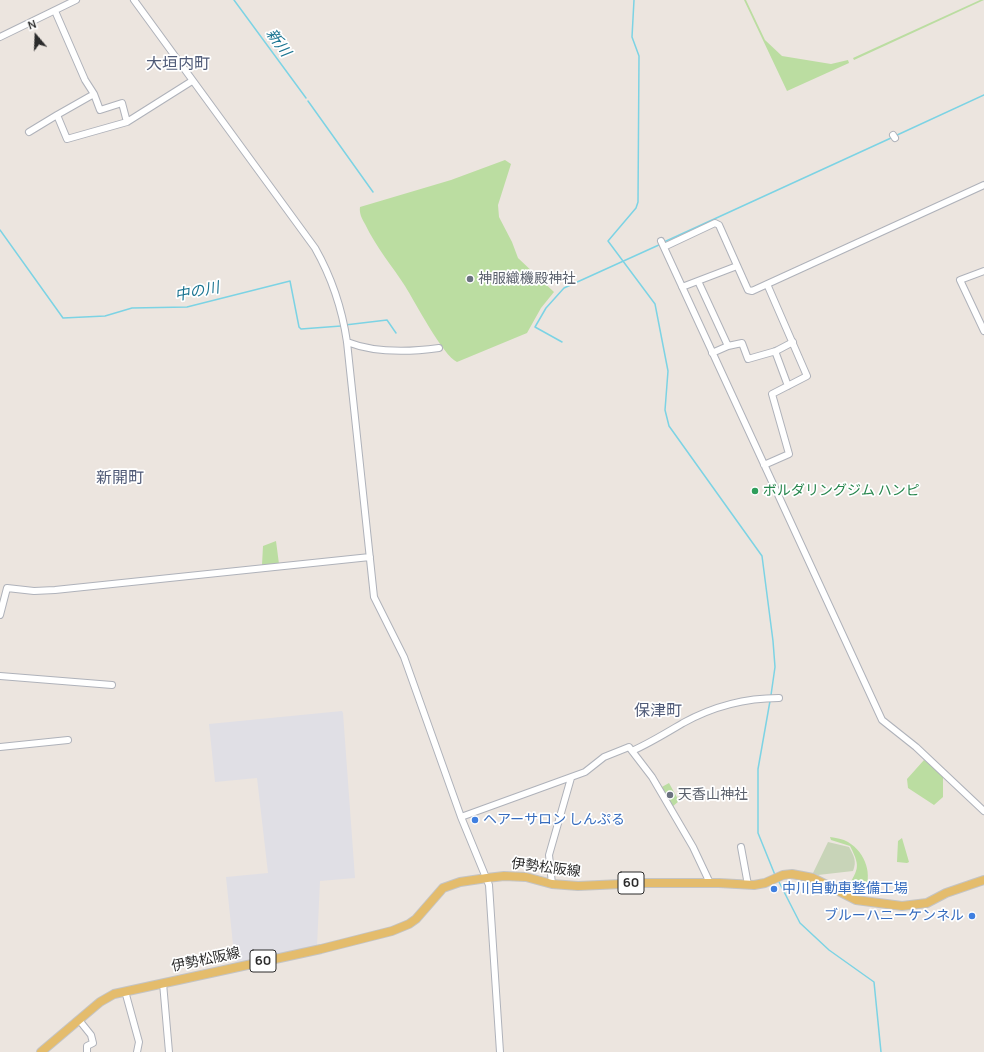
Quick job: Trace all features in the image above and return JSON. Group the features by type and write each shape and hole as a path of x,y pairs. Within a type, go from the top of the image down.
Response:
{"main road":[{"name":"伊勢松阪線","path":"41,1052 106,998 125,991 320,949 396,930 416,919 443,888 460,882 487,878 526,876 552,884 578,886 643,883 710,883 748,885 760,884 787,874 807,876 820,880 850,898 902,906 927,903 946,893 984,880"}],"street":[{"path":"0,37 76,0"},
{"path":"134,0 315,248 325,266 336,294 347,342 376,602 404,657 461,817 487,878 492,903 500,1052"},
{"path":"55,11 85,80 94,94 100,110 122,103 127,122"},
{"path":"57,115 67,139 127,122 192,81"},
{"path":"28,132 94,94"},
{"path":"984,184 752,291 748,290 719,225 715,223 662,245 882,720 916,747 984,811"},
{"path":"682,287 737,266"},
{"path":"984,271 960,280 984,331"},
{"path":"698,281 728,346"},
{"path":"764,465 789,454 772,394 807,376 767,284"},
{"path":"347,342 376,348 412,351 439,348"},
{"path":"712,353 742,342 748,359 775,352 793,342"},
{"path":"775,352 788,386"},
{"path":"0,615 7,588 34,591 55,590 370,557"},
{"path":"0,676 112,685"},
{"path":"632,751 666,734 683,723 729,704 773,698"},
{"path":"0,747 68,740"},
{"path":"461,817 571,778 591,769 604,757 629,747 652,777 694,847 710,883"},
{"path":"552,884 549,855 571,778"},
{"path":"741,847 748,885"},
{"path":"163,983 169,1052"},
{"path":"125,991 139,1042 137,1052"},
{"path":"78,1020 91,1035 93,1043 87,1046 88,1052"}],"shaded area":[{"path":"342,711 355,878 320,881 317,946 235,964 226,877 268,873 257,778 215,782 209,724"}],"green space":[{"path":"744,0 746,0 765,40 782,56 831,64 848,60 849,63 787,91"},
{"path":"980,0 984,0 854,60 853,58"},
{"path":"505,160 511,164 498,205 499,217 512,242 518,258 554,292 541,308 527,333 457,362 451,358 437,340 405,286 374,241 362,218 360,207 451,180"},
{"path":"276,541 279,564 262,565 263,546"},
{"path":"924,760 943,774 943,797 934,805 908,788 907,779"},
{"path":"669,783 679,801 672,807 660,788"},
{"path":"830,837 842,839 848,842 863,858 868,872 867,886 864,893 846,891 857,869 856,860 850,846 831,840"},
{"path":"902,838 909,862 907,863 897,862 898,841"},
{"path":"828,842 849,847 855,864 853,871 818,875 813,873"}],"waterway":[{"name":"新川","path":"234,0 306,98"},
{"path":"634,0 632,37 639,56 638,202 636,208 608,241 655,304 668,371 665,410 669,426 762,556 775,667 771,695"},
{"path":"895,136 984,95"},
{"name":"新川","path":"308,101 373,192"},
{"path":"664,242 891,138"},
{"name":"中の川","path":"0,230 63,318 105,316 132,308 187,307 290,281 299,327 301,329 341,326"},
{"path":"562,342 535,327 546,308 564,288 661,244"},
{"name":"中の川","path":"345,325 387,320 396,333"},
{"path":"770,701 758,769 758,833 775,875"},
{"path":"778,880 800,923 829,950 874,982 881,1052"}],"place":[{"name":"神服織機殿神社","path":"470,279"},
{"name":"ボルダリングジム ハンピ","path":"755,491"},
{"name":"天香山神社","path":"670,795"},
{"name":"ヘアーサロン しんぷる","path":"475,820"},
{"name":"中川自動車整備工場","path":"774,889"},
{"name":"ブルーハニーケンネル","path":"972,916"}],"district":[{"name":"大垣内町","path":"178,65"},
{"name":"新開町","path":"120,479"},
{"name":"保津町","path":"658,712"}]}
